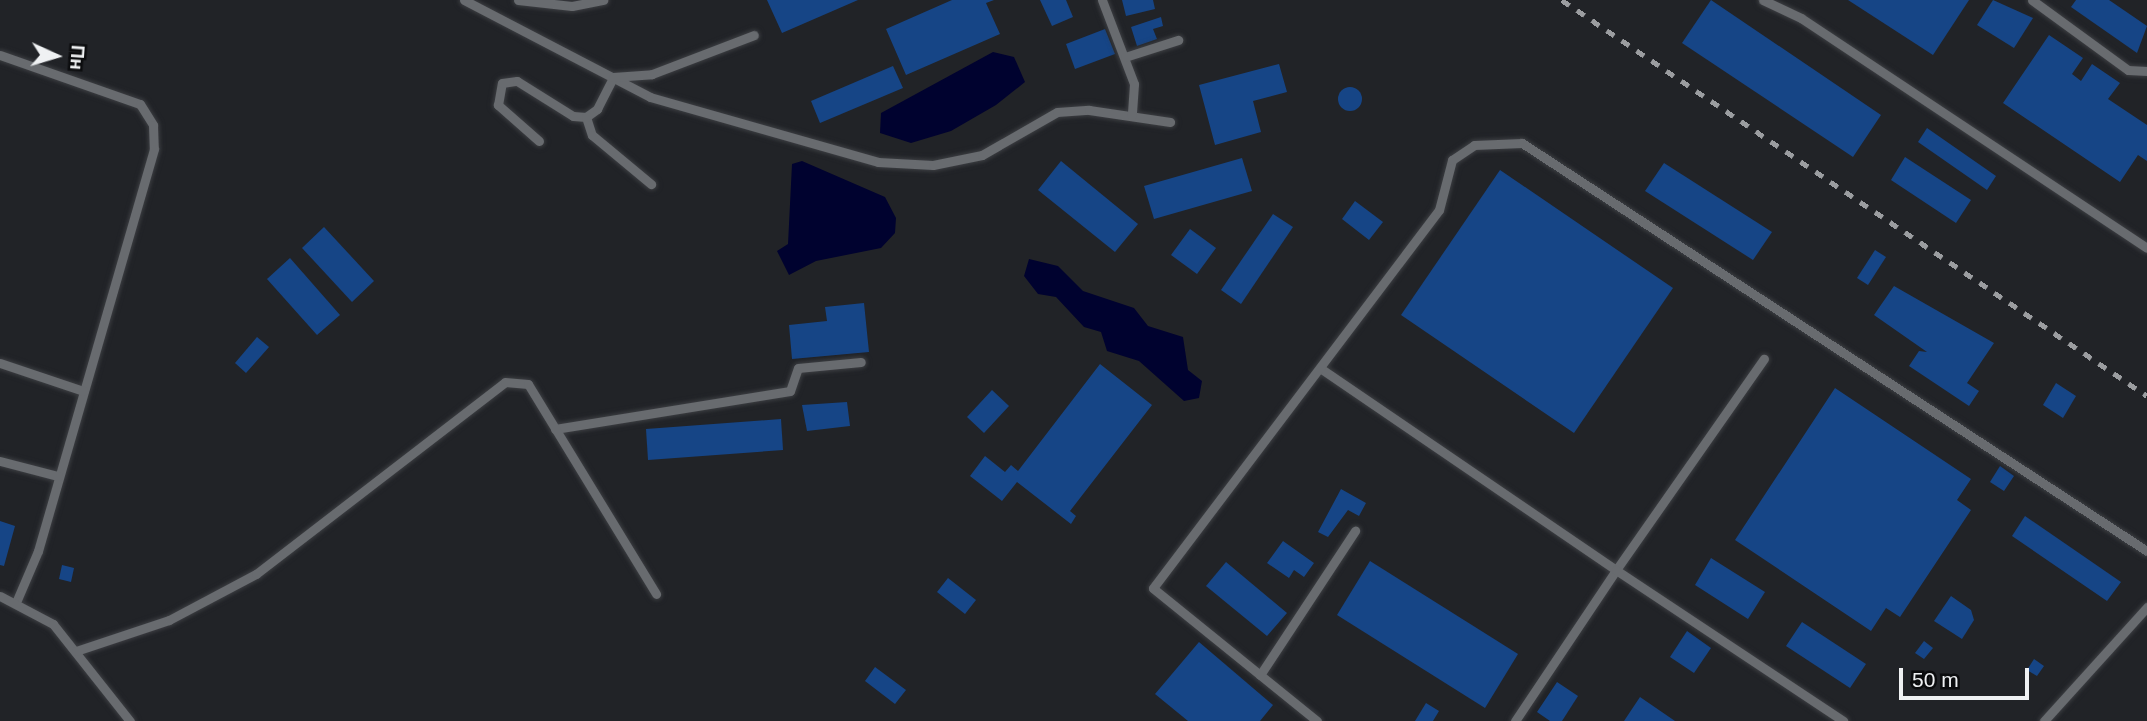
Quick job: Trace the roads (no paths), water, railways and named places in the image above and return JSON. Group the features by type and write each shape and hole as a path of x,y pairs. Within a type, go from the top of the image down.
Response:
{"lane":[{"path":"464,0 613,77 676,106 878,162 933,165 982,155 1057,112 1132,116 1170,122"},
{"path":"517,0 603,0"},
{"path":"1102,0 1134,84 1132,116"},
{"path":"1763,0 1801,18 2147,248"},
{"path":"2032,0 2128,70 2147,71"},
{"path":"613,77 652,74 754,35"},
{"path":"1125,57 1178,40"},
{"path":"0,55 141,104 153,125 154,149 58,477 17,600"},
{"path":"539,142 498,106 502,83 517,81 573,116 586,117 597,109 613,77"},
{"path":"586,117 592,135 651,184"},
{"path":"1317,721 1153,588 1439,209 1452,160 1474,145 1522,143 2147,551"},
{"path":"1515,721 1616,570 1764,359"},
{"path":"555,429 790,391 798,368 861,362"},
{"path":"0,363 83,391"},
{"path":"1320,368 1843,721"},
{"path":"76,651 169,620 256,575 494,386 528,384 656,594"},
{"path":"0,461 58,477"},
{"path":"1260,675 1355,531"},
{"path":"0,596 17,600 52,624 130,721"},
{"path":"2044,721 2147,607"}],"water":[{"path":"993,52 1014,57 1025,82 996,105 951,131 911,143 880,133 881,113"},
{"path":"802,161 885,197 896,218 895,233 881,248 816,261 789,275 777,251 788,244 792,164"},
{"path":"1029,259 1058,266 1083,291 1134,308 1148,326 1183,337 1188,370 1202,381 1199,398 1184,401 1139,361 1107,351 1101,332 1084,327 1056,297 1038,294 1024,276"}],"railway":[{"path":"1562,0 2147,396"}]}
